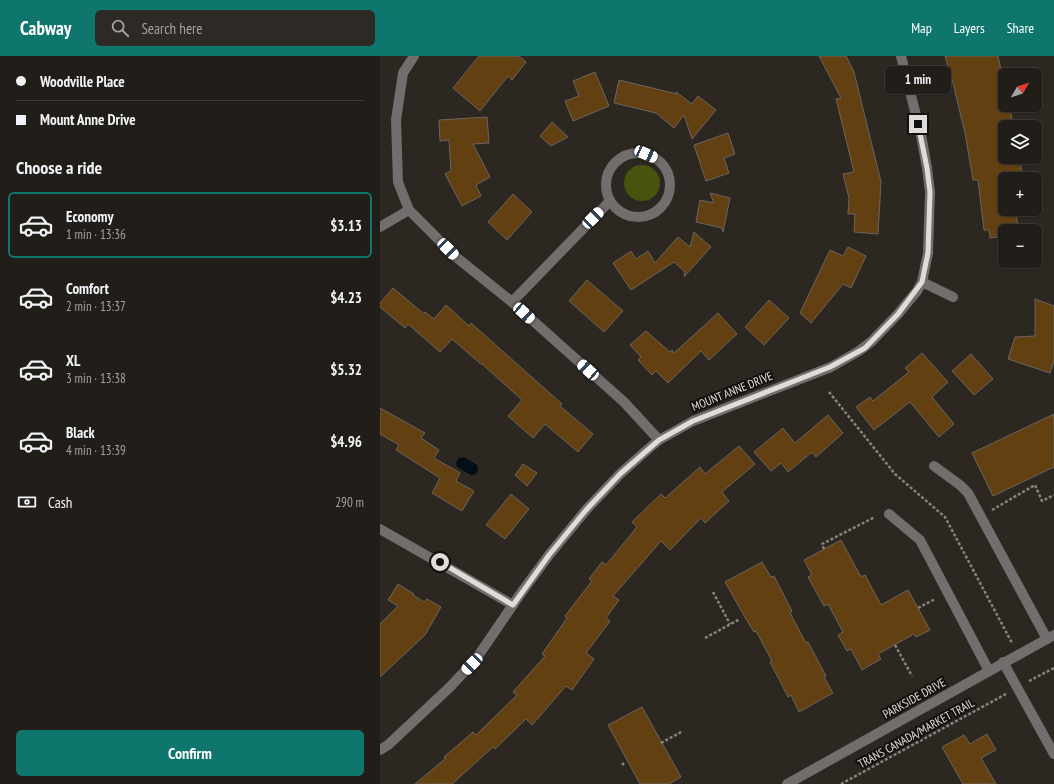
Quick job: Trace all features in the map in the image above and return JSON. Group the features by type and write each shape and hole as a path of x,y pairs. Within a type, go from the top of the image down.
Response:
{"street":[{"path":"414,56 404,73 396,120 398,182 409,210 456,257 512,302 624,402 659,440"},
{"name":"MOUNT ANNE DRIVE","path":"380,750 388,745 450,687 476,659 549,555 586,510 620,474 659,440 693,421 830,367 859,351 872,341 898,314 922,282 928,253 930,192 921,135 902,56"},
{"path":"629,154 646,154 656,158 667,170 670,180 670,192 666,202 659,210 649,216 627,216 618,210 610,201 606,188 607,177 611,167 619,159 629,154"},
{"path":"512,302 610,201"},
{"path":"380,227 409,210"},
{"path":"922,282 953,296"},
{"path":"934,466 964,489 1050,637"},
{"path":"890,514 920,540 988,671"},
{"path":"380,529 513,605"},
{"name":"PARKSIDE DRIVE","path":"787,784 1050,637"},
{"path":"1003,662 1054,754"}],"path":[{"path":"829,392 895,474 945,517 1018,654"},
{"path":"981,516 1035,485 1042,501 1054,495"},
{"path":"824,549 822,544 886,511 890,514"},
{"path":"713,592 730,624"},
{"path":"918,608 947,593"},
{"path":"705,638 740,619"},
{"path":"895,645 912,676"},
{"path":"1037,677 1054,668"},
{"name":"TRANS CANADA/MARKET TRAIL","path":"841,784 999,697"},
{"path":"661,743 683,731"}],"green space":[{"path":"642,165 652,168 657,173 660,183 657,193 652,198 642,201 632,198 627,193 624,183 627,173 632,168"}],"shaded area":[{"path":"464,457 477,465 478,470 476,474 471,475 457,467 456,463 459,458"}],"building":[{"path":"479,56 519,56 526,62 512,80 508,76 480,111 453,88"},
{"path":"819,56 846,56 854,72 881,182 878,234 854,232 855,214 848,214 849,198 843,174 854,172 836,99 841,98"},
{"path":"945,56 998,56 1001,68 998,68 998,112 1010,112 1012,119 998,120 998,164 1020,164 1022,172 998,172 998,216 1016,216 1018,224 998,224 998,237 990,238 989,230 984,230 978,180 973,180 965,133"},
{"path":"595,72 609,106 573,121 565,101 579,96 573,81"},
{"path":"619,80 677,94 676,92 692,104 698,96 716,110 692,139 684,115 674,128 656,113 614,103"},
{"path":"487,117 489,143 473,144 490,177 476,185 481,196 462,206 445,174 451,171 449,140 440,141 439,120"},
{"path":"552,122 568,137 551,146 540,136"},
{"path":"728,133 735,154 724,158 729,173 706,181 694,145"},
{"path":"710,193 730,198 723,232 722,228 696,222 700,200 714,203"},
{"path":"513,194 532,212 507,240 488,222"},
{"path":"694,232 711,247 684,277 685,272 674,262 631,290 613,263 631,251 636,259 648,251 655,263 678,237 690,247"},
{"path":"848,247 866,256 851,288 843,284 811,323 800,313 830,250 843,256"},
{"path":"587,280 623,311 604,332 569,301"},
{"path":"393,288 424,314 425,312 434,319 446,305 469,326 471,323 562,404 560,406 593,434 578,452 545,424 533,438 508,416 522,400 482,364 452,339 440,352 408,324 405,328 380,307 380,303"},
{"path":"1035,299 1054,306 1054,361 1050,373 1008,359 1015,337 1035,336"},
{"path":"769,300 789,318 764,345 745,327"},
{"path":"718,313 737,334 709,360 701,351 668,383 656,371 652,375 638,360 641,357 630,345 646,331 670,352 672,350 674,353"},
{"path":"922,353 948,382 932,397 954,424 939,437 910,402 874,430 856,407 870,397 873,401 909,372 905,368"},
{"path":"971,354 993,379 974,395 952,371"},
{"path":"380,408 425,433 421,438 439,450 434,458 460,473 456,481 474,491 462,511 432,493 440,478 396,450 399,445 380,434"},
{"path":"1054,414 1054,467 993,496 972,453"},
{"path":"828,415 843,433 816,457 812,452 788,472 781,463 771,471 754,452 783,428 795,443"},
{"path":"739,446 755,464 722,492 729,501 705,523 701,518 670,550 661,541 613,596 619,600 606,618 610,621 586,653 594,659 572,690 566,686 532,725 526,719 495,749 493,747 452,784 415,784 446,758 444,757 473,732 476,735 517,695 513,692 545,656 542,654 567,618 565,616 592,581 589,579 602,562 606,565 637,527 632,522 661,494 665,498 700,467 705,474"},
{"path":"523,464 537,473 527,486 515,475"},
{"path":"511,494 529,509 505,539 486,525"},
{"path":"841,540 861,577 865,575 881,605 908,590 930,630 916,637 914,634 878,654 881,659 862,670 851,649 847,651 838,635 843,632 828,604 824,606 808,577 812,575 804,560"},
{"path":"762,562 771,577 774,576 792,611 790,613 806,643 808,642 833,693 799,712 791,695 788,697 770,662 772,661 756,631 754,632 725,582"},
{"path":"398,584 424,602 427,599 441,607 425,635 380,677 380,624 398,606 388,600"},
{"path":"642,707 681,777 669,784 640,784 608,725"},
{"path":"987,734 996,750 981,758 996,784 963,784 942,747 964,735 970,744"}],"route":[{"path":"440,562 513,605 549,555 586,510 620,474 659,440 693,421 763,392 830,367 865,348 898,314 922,282 928,253 930,192 927,168 918,124"}]}
